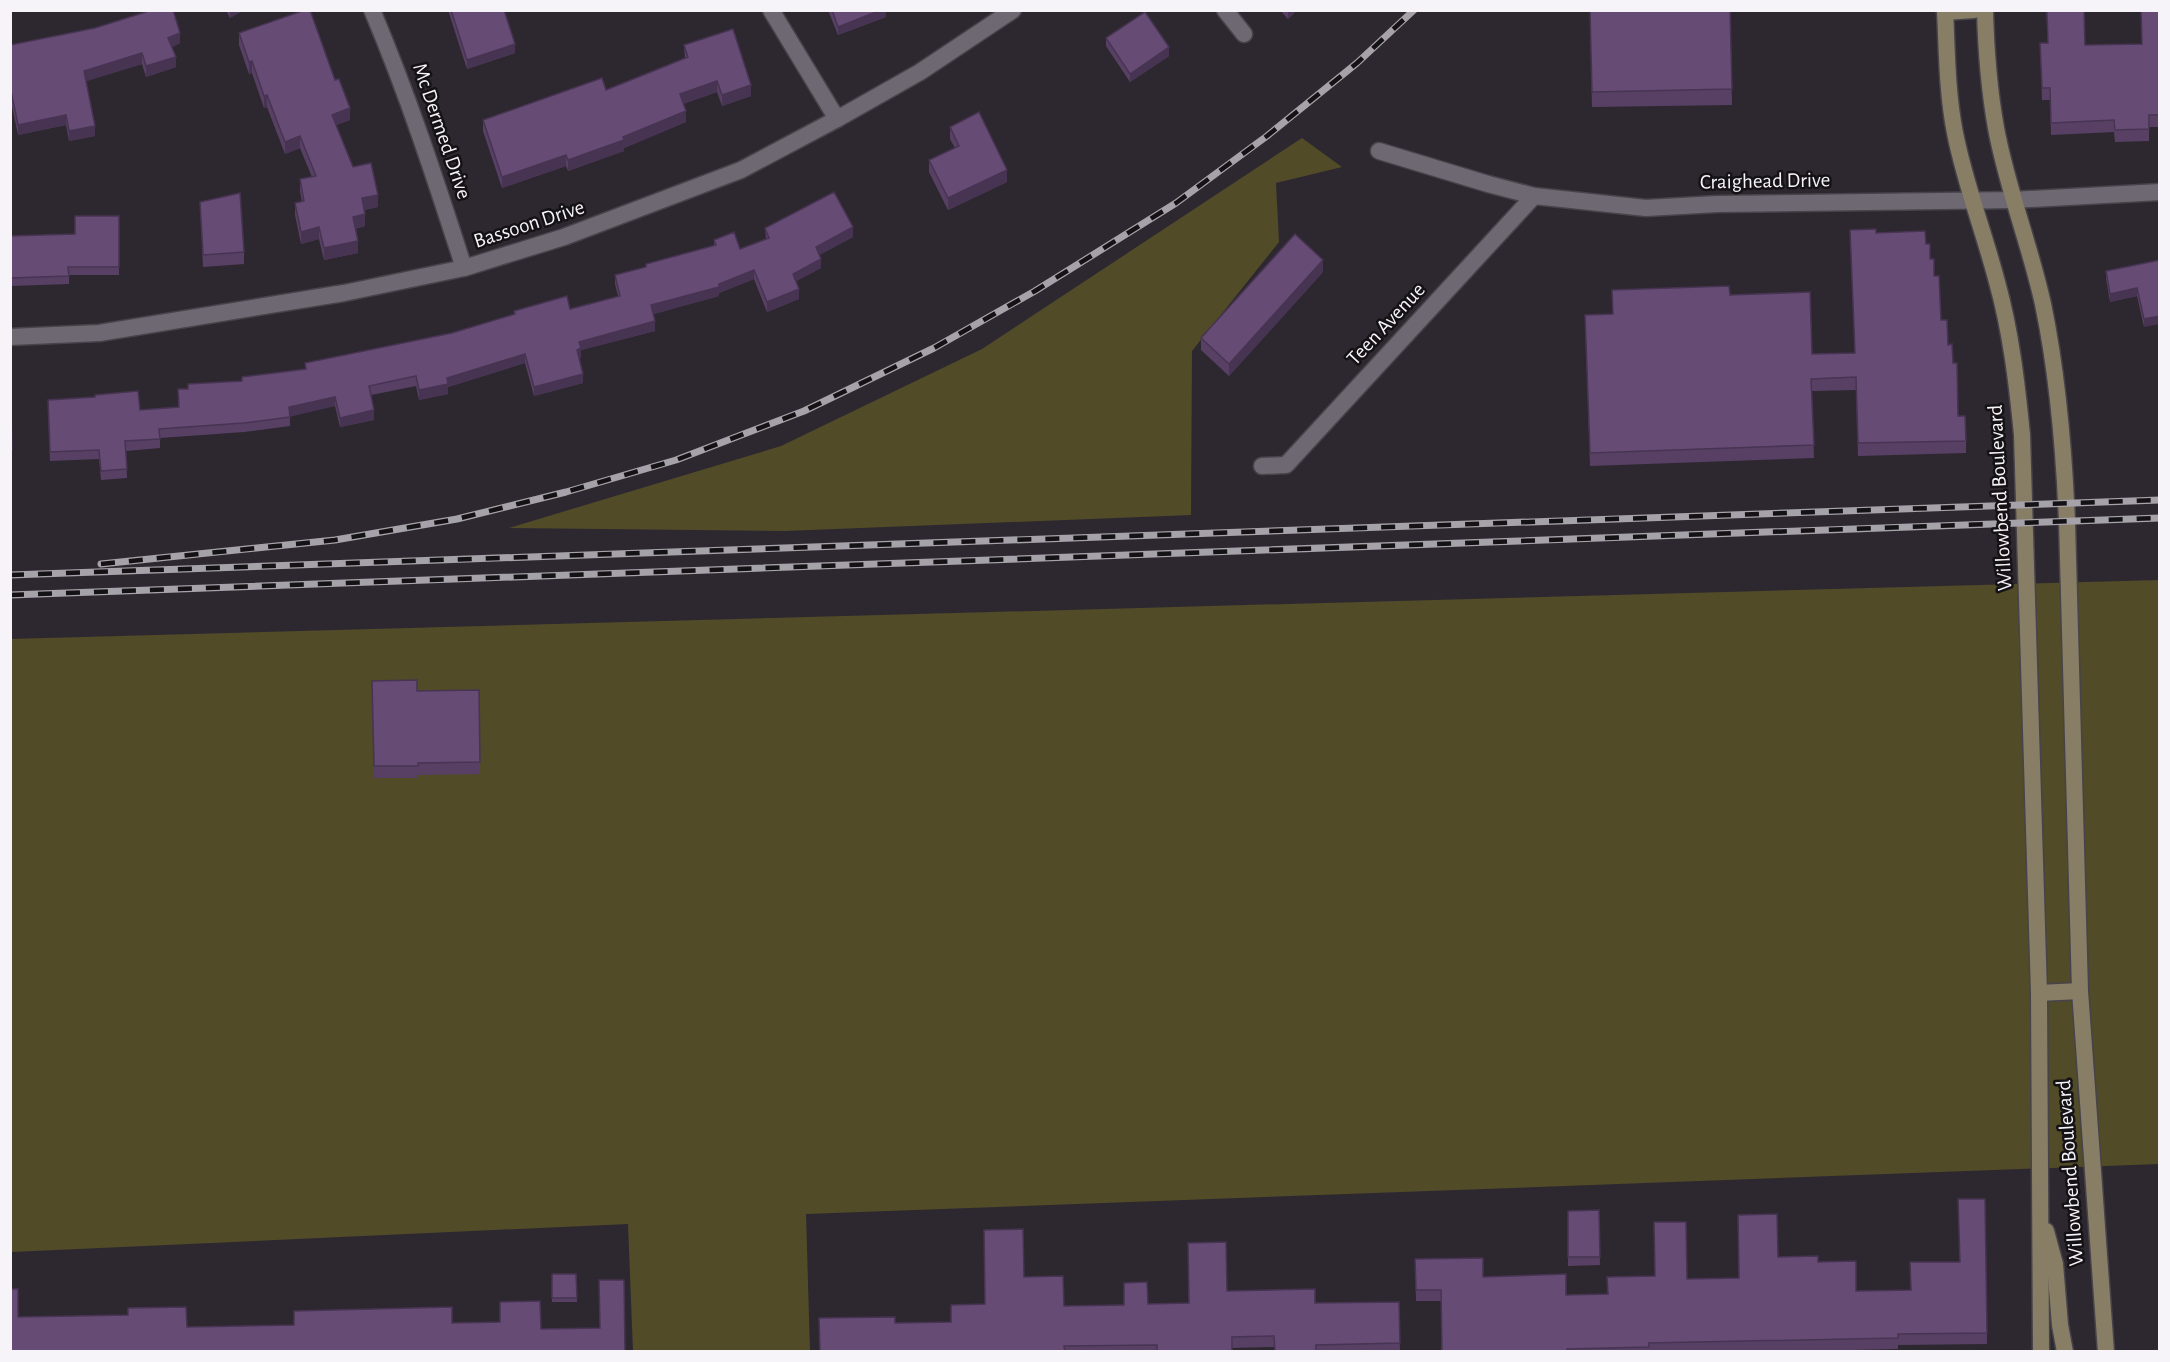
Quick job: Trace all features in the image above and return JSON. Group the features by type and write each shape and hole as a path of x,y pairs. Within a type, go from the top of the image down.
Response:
{"main road":[{"path":"1945,11 1974,10"},
{"name":"Willowbend Boulevard","path":"1984,10 1987,62 1996,129 2013,200 2043,303 2063,444 2080,991 2106,1352"},
{"name":"Willowbend Boulevard","path":"1945,11 1954,132 2002,303 2015,365 2022,435 2039,993 2041,1352"},
{"path":"2039,993 2080,991"},
{"path":"2040,1210 2055,1264 2060,1325 2065,1352"}],"street":[{"name":"Mc Dermed Drive","path":"372,10 409,104 464,268"},
{"path":"771,10 837,119"},
{"name":"Bassoon Drive","path":"10,337 99,333 344,293 464,268 564,237 730,174 837,119 920,72 1013,10"},
{"path":"1226,10 1244,34"},
{"name":"Craighead Drive","path":"1378,151 1534,196 1646,208 1717,204 2013,200 2160,192"},
{"name":"Teen Avenue","path":"1262,466 1286,465 1534,196"}],"shaded area":[{"path":"1302,138 1342,167 1276,183 1279,242 1192,351 1191,515 785,531 509,528 781,446 982,349"},
{"path":"2159,580 2159,1164 806,1214 810,1352 633,1351 628,1224 11,1252 10,639"}],"building":[{"path":"146,10 173,10 180,33 168,38 176,57 146,66 142,53 84,71 95,126 69,131 66,115 18,125 10,86 10,45 95,28 146,12"},
{"path":"310,10 335,80 339,79 350,108 332,115 353,167 371,163 378,195 362,198 365,214 353,217 358,241 324,248 319,227 301,232 295,203 304,201 300,179 316,176 300,136 285,142 267,95 264,96 252,61 249,62 239,33"},
{"path":"451,10 504,10 515,44 467,60"},
{"path":"832,10 881,10 838,27"},
{"path":"1590,10 1730,10 1732,89 1592,92"},
{"path":"2047,10 2084,10 2085,45 2142,44 2141,10 2160,10 2160,115 2149,115 2149,129 2115,130 2114,120 2051,123 2050,88 2042,88 2040,43 2048,43"},
{"path":"1145,12 1169,47 1130,74 1106,38"},
{"path":"733,29 751,85 722,95 717,81 680,94 686,111 623,137 624,140 568,160 566,155 502,177 483,120 602,78 606,90 688,57 684,45"},
{"path":"979,112 1007,170 948,198 929,160 959,146 950,127"},
{"path":"834,192 853,227 816,247 821,259 793,274 799,289 767,302 754,270 719,284 719,287 651,305 655,321 579,342 581,348 577,350 583,374 534,387 525,354 447,378 448,384 419,390 416,376 369,386 374,410 340,418 335,397 289,407 290,417 159,429 160,439 125,441 127,469 101,471 99,450 50,452 48,400 138,391 140,410 179,407 178,389 188,389 188,384 242,381 242,377 306,369 305,363 452,333 515,314 514,311 567,296 570,309 620,296 615,275 716,245 714,240 734,232 740,249 769,238 765,228"},
{"path":"240,193 244,252 203,255 200,202"},
{"path":"75,216 119,216 119,267 68,267 69,276 10,278 10,236 75,234"},
{"path":"1876,229 1876,233 1925,231 1926,244 1930,244 1930,259 1934,259 1934,276 1939,276 1941,320 1947,320 1948,345 1952,344 1953,363 1957,363 1958,416 1965,416 1966,441 1858,443 1856,377 1811,379 1814,445 1590,453 1585,315 1613,314 1612,290 1729,286 1730,295 1810,292 1812,354 1855,353 1850,230"},
{"path":"1295,234 1323,260 1229,364 1201,338"},
{"path":"2160,260 2160,316 2144,319 2137,288 2110,294 2106,271"},
{"path":"11,411 12,450 10,450"},
{"path":"417,680 417,691 479,690 480,762 374,766 372,681"},
{"path":"1958,1199 1985,1199 1987,1333 1898,1334 1898,1338 1649,1343 1649,1347 1567,1349 1567,1351 1442,1352 1441,1290 1416,1290 1415,1259 1483,1258 1483,1277 1566,1274 1566,1295 1608,1294 1607,1277 1655,1276 1654,1222 1686,1222 1687,1279 1739,1278 1738,1215 1777,1214 1778,1257 1818,1256 1818,1262 1856,1261 1856,1291 1911,1290 1910,1262 1960,1262"},
{"path":"1599,1210 1600,1257 1568,1257 1568,1211"},
{"path":"1023,1229 1024,1277 1063,1276 1064,1306 1124,1305 1124,1283 1147,1282 1148,1304 1189,1303 1188,1243 1226,1242 1227,1291 1315,1289 1315,1303 1399,1302 1400,1343 1316,1345 1316,1352 1275,1352 1274,1336 1232,1337 1232,1352 1157,1352 1157,1345 1064,1346 1065,1352 820,1352 819,1318 895,1317 895,1323 951,1322 951,1305 985,1304 984,1230"},
{"path":"552,1274 576,1274 577,1298 552,1298"},
{"path":"599,1280 624,1280 625,1352 10,1352 10,1289 18,1289 18,1317 128,1315 128,1308 186,1307 187,1327 294,1325 294,1311 452,1307 452,1323 500,1322 500,1302 540,1301 541,1329 600,1328"}],"railway":[{"path":"101,564 335,540 457,519 566,492 676,460 804,411 934,348 1035,291 1176,203 1267,136 1357,63 1414,10"},
{"path":"10,575 2160,500"},
{"path":"10,595 2160,518"}]}
